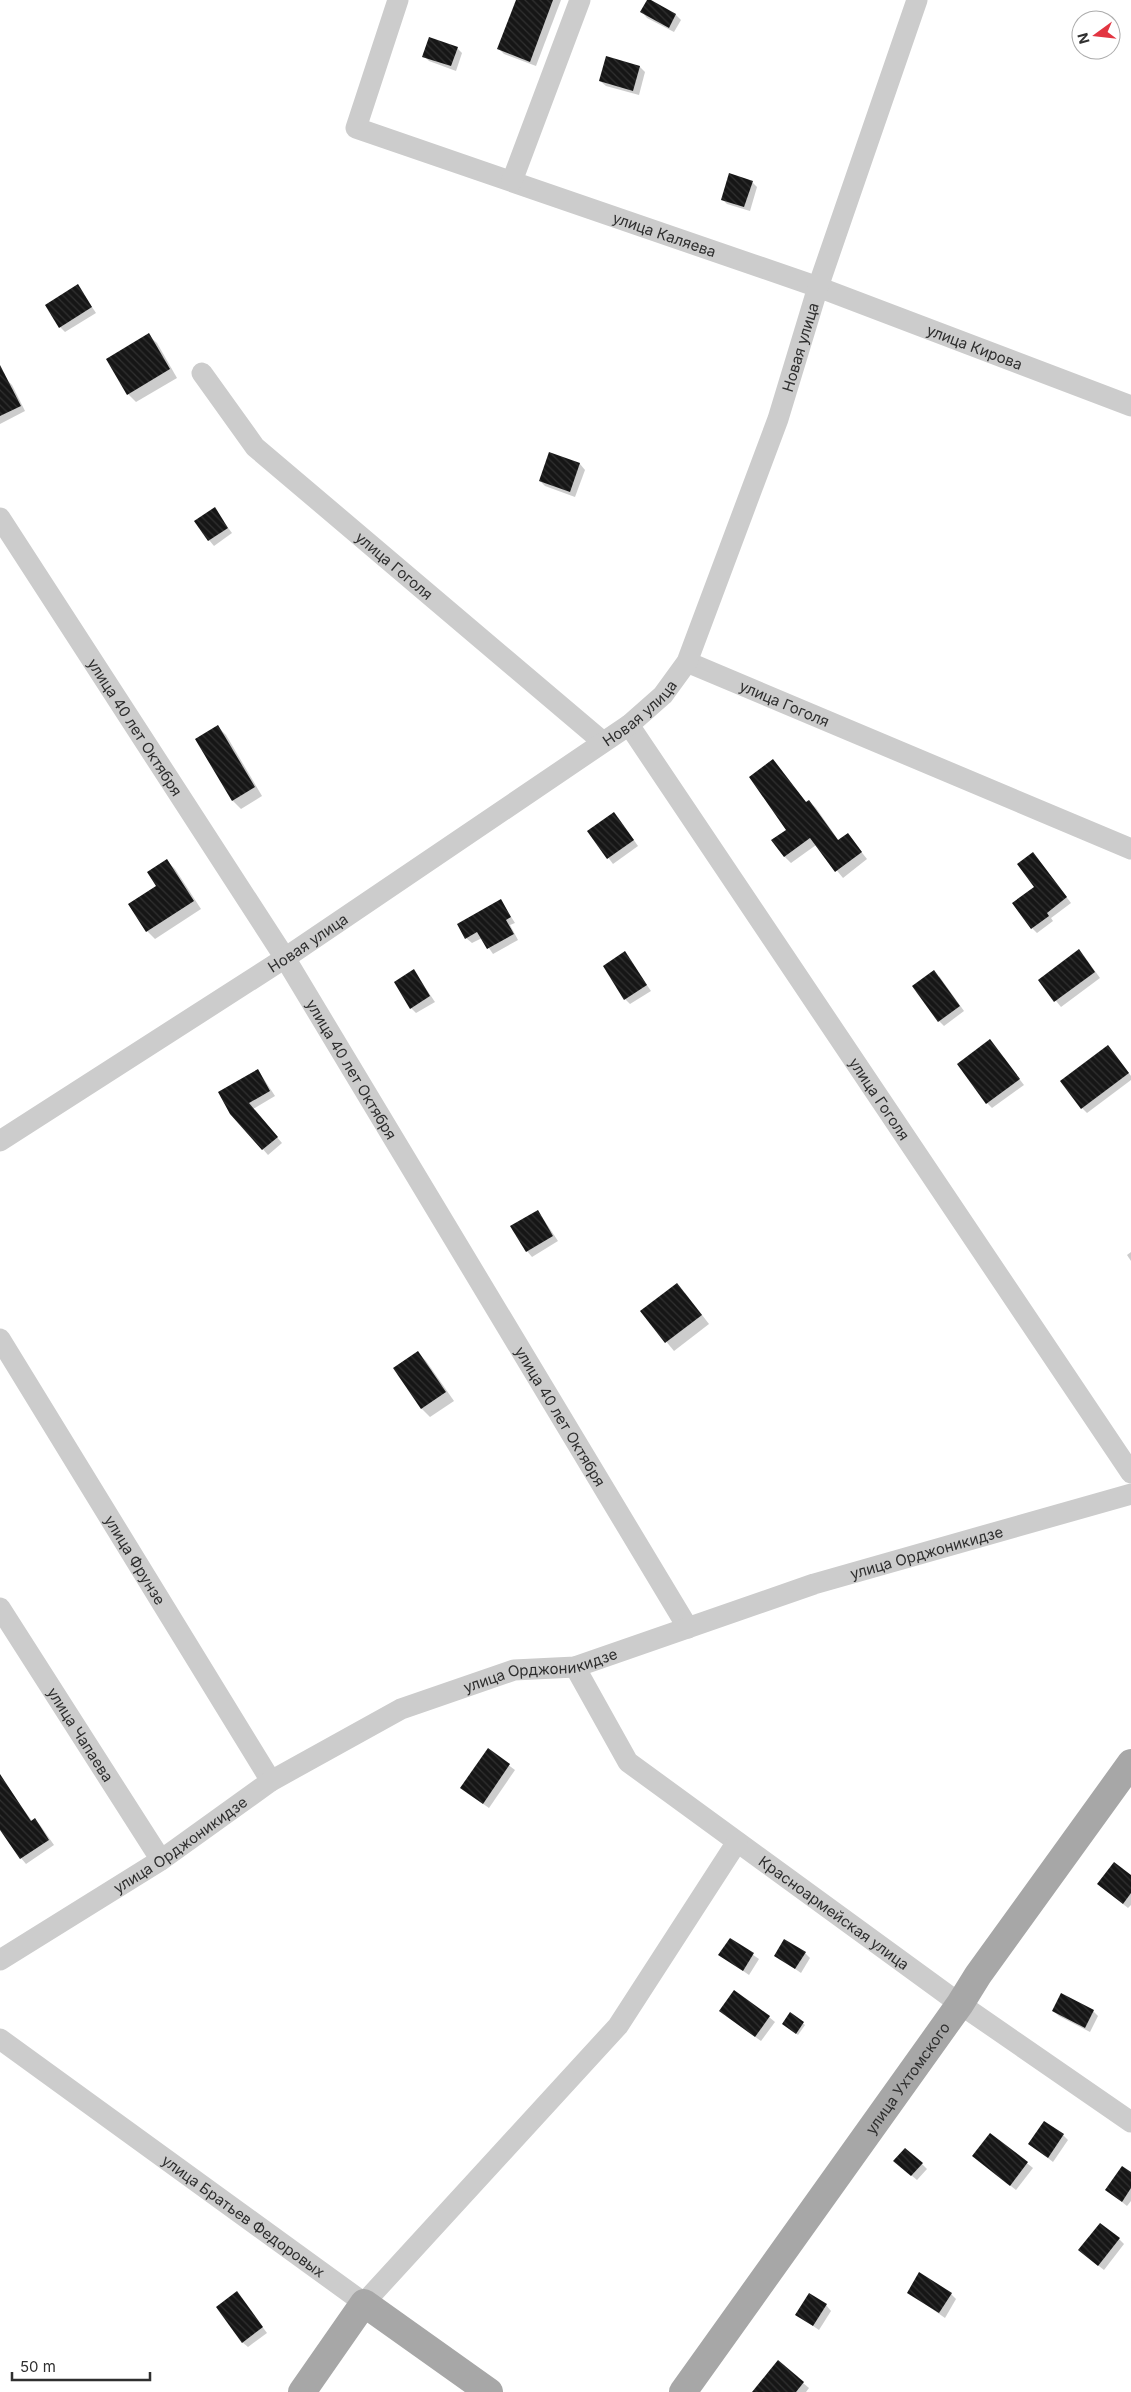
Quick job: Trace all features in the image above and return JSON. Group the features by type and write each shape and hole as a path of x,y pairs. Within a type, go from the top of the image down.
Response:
{"main road":[{"name":"улица Ухтомского","path":"683,2392 960,2004 978,1975 1131,1763"},
{"path":"302,2392 364,2302"},
{"name":"улица Братьев Федоровых","path":"364,2302 489,2392"}],"street":[{"name":"улица Каляева","path":"398,0 356,128 818,287"},
{"path":"512,181 580,0"},
{"name":"Новая улица","path":"0,1141 285,958 629,725 663,695 687,662 778,419 818,287 917,0"},
{"name":"улица Кирова","path":"818,287 1131,406"},
{"name":"улица Гоголя","path":"202,373 255,447 603,742"},
{"name":"улица 40 лет Октября","path":"0,518 285,958 688,1628"},
{"name":"улица Гоголя","path":"687,662 1131,849"},
{"name":"улица Гоголя","path":"629,725 1131,1473"},
{"name":"улица Фрунзе","path":"0,1339 271,1781"},
{"name":"улица Орджоникидзе","path":"0,1960 161,1860 271,1781 401,1709 514,1670 575,1666 814,1584 1131,1494"},
{"name":"улица Чапаева","path":"0,1608 161,1860"},
{"name":"Красноармейская улица","path":"575,1666 628,1762 960,2004 1131,2122"},
{"path":"364,2302 618,2026 737,1842"},
{"name":"улица Братьев Федоровых","path":"0,2039 364,2302"}],"building":[{"path":"516,0 553,0 530,62 497,49"},
{"path":"647,0 651,0 676,14 669,28 640,12"},
{"path":"429,37 458,47 451,66 422,57"},
{"path":"606,56 640,66 633,91 599,81"},
{"path":"729,173 753,181 744,207 721,200"},
{"path":"78,284 92,307 59,328 45,305"},
{"path":"149,333 170,369 127,395 106,359"},
{"path":"0,365 21,406 0,416"},
{"path":"549,452 580,463 570,492 539,481"},
{"path":"215,507 228,528 208,541 194,521"},
{"path":"218,725 255,787 232,801 195,739"},
{"path":"773,759 806,802 809,800 838,840 848,833 862,852 835,872 810,838 784,857 771,840 786,830 749,777"},
{"path":"614,812 634,840 607,859 587,831"},
{"path":"1033,852 1067,897 1047,913 1049,916 1031,929 1012,903 1034,887 1017,864"},
{"path":"167,859 194,901 146,932 128,904 156,886 147,872"},
{"path":"501,899 511,917 506,920 514,934 487,949 477,932 465,939 457,924"},
{"path":"1079,949 1095,972 1054,1002 1038,980"},
{"path":"625,951 647,985 624,1000 603,966"},
{"path":"414,969 430,996 410,1009 394,982"},
{"path":"934,970 960,1006 938,1022 912,986"},
{"path":"990,1039 1020,1079 986,1104 957,1064"},
{"path":"1108,1045 1129,1073 1081,1109 1060,1081"},
{"path":"258,1069 270,1091 249,1103 278,1137 262,1150 230,1114 218,1092"},
{"path":"538,1210 553,1236 526,1252 510,1226"},
{"path":"677,1283 702,1315 665,1343 640,1311"},
{"path":"418,1351 446,1392 421,1409 393,1368"},
{"path":"488,1748 510,1764 483,1804 460,1788"},
{"path":"0,1774 31,1821 35,1818 49,1840 20,1859 0,1830"},
{"path":"1114,1862 1131,1875 1131,1893 1123,1904 1097,1884"},
{"path":"730,1938 754,1953 743,1971 718,1955"},
{"path":"784,1939 806,1952 795,1969 774,1956"},
{"path":"734,1990 770,2016 755,2037 719,2011"},
{"path":"1061,1993 1094,2010 1085,2028 1052,2011"},
{"path":"790,2012 804,2022 796,2034 782,2024"},
{"path":"1044,2121 1064,2134 1048,2158 1028,2144"},
{"path":"990,2133 1028,2162 1010,2186 972,2156"},
{"path":"905,2148 923,2163 911,2176 893,2161"},
{"path":"1122,2166 1131,2172 1131,2188 1122,2202 1105,2190"},
{"path":"1100,2223 1120,2238 1098,2266 1078,2250"},
{"path":"919,2272 952,2293 939,2313 907,2293"},
{"path":"237,2291 263,2327 242,2343 216,2307"},
{"path":"809,2293 827,2304 813,2326 795,2315"},
{"path":"778,2360 804,2382 796,2392 752,2392"}]}
